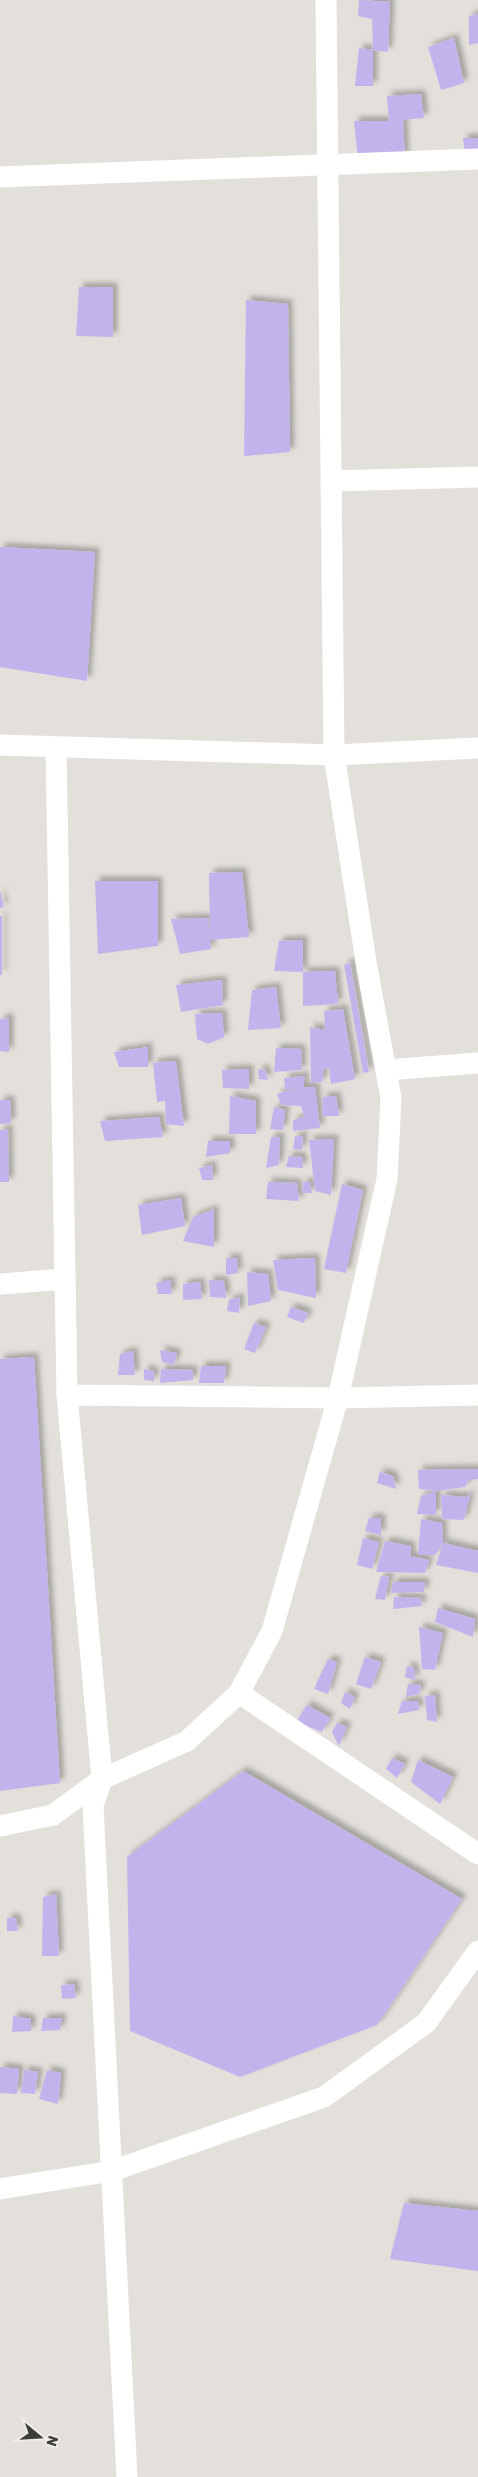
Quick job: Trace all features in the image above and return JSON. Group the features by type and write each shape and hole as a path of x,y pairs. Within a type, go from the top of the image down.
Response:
{"street":[{"path":"0,1826 53,1815 102,1779 187,1741 240,1693 272,1631 338,1398 387,1179 391,1098 366,959 334,755 326,0"},
{"path":"0,177 478,160"},
{"path":"331,480 478,477"},
{"path":"0,745 334,755 478,748"},
{"path":"56,747 67,1395 102,1779 93,1806 127,2477"},
{"path":"386,1070 478,1063"},
{"path":"0,1284 65,1279"},
{"path":"67,1395 338,1398 478,1395"},
{"path":"240,1693 478,1854"},
{"path":"0,2190 112,2171 324,2097 426,2023 478,1951"}],"building":[{"path":"359,0 390,2 388,52 373,50 372,19 358,16"},
{"path":"478,14 478,43 469,45 469,16"},
{"path":"454,38 464,83 441,90 428,47"},
{"path":"359,48 373,50 373,86 355,86"},
{"path":"421,94 424,118 403,120 405,157 358,159 354,121 389,121 387,96"},
{"path":"463,138 478,138 478,155 465,155"},
{"path":"79,287 113,287 113,337 76,336"},
{"path":"246,300 288,304 290,452 244,456"},
{"path":"0,547 95,552 87,681 0,667"},
{"path":"242,872 249,937 210,940 211,949 180,954 171,919 208,918 210,936 209,873"},
{"path":"95,881 158,881 158,946 98,954"},
{"path":"0,890 4,907 0,908"},
{"path":"0,916 2,916 2,975 0,975"},
{"path":"303,940 303,972 274,971 279,941"},
{"path":"350,962 369,1072 363,1073 344,965"},
{"path":"335,971 338,1004 303,1006 303,972"},
{"path":"222,980 223,1005 181,1012 176,985"},
{"path":"276,987 281,1028 248,1030 252,990"},
{"path":"343,1009 355,1079 331,1084 329,1067 324,1069 322,1082 311,1083 310,1027 325,1030 324,1011"},
{"path":"222,1013 224,1037 208,1044 197,1039 195,1014"},
{"path":"9,1018 9,1052 0,1051 0,1019"},
{"path":"148,1047 148,1067 119,1067 114,1052"},
{"path":"276,1048 301,1049 302,1070 274,1072"},
{"path":"176,1062 184,1126 166,1124 165,1101 157,1102 153,1063"},
{"path":"249,1069 249,1089 223,1088 222,1070"},
{"path":"258,1069 265,1070 268,1080 259,1079"},
{"path":"305,1076 303,1087 315,1087 320,1128 293,1131 293,1120 304,1117 301,1106 281,1105 277,1094 301,1087 285,1090 284,1078"},
{"path":"230,1096 256,1101 256,1134 229,1134"},
{"path":"336,1096 339,1116 322,1116 323,1097"},
{"path":"0,1100 10,1100 11,1123 0,1124"},
{"path":"274,1107 285,1110 283,1130 270,1129"},
{"path":"159,1117 163,1137 105,1141 100,1121"},
{"path":"8,1129 9,1182 0,1182 0,1130"},
{"path":"295,1136 303,1136 302,1150 293,1149"},
{"path":"271,1137 280,1137 279,1165 266,1168"},
{"path":"334,1139 331,1195 315,1191 309,1140"},
{"path":"208,1141 230,1141 230,1153 206,1157"},
{"path":"289,1156 302,1157 303,1168 286,1167"},
{"path":"212,1165 213,1180 202,1180 199,1168"},
{"path":"268,1182 297,1183 299,1201 266,1199"},
{"path":"303,1182 310,1182 312,1193 302,1193"},
{"path":"342,1184 363,1190 346,1273 324,1269"},
{"path":"181,1198 185,1226 142,1235 138,1205"},
{"path":"214,1209 214,1247 183,1241 193,1217"},
{"path":"226,1258 237,1258 238,1273 226,1275"},
{"path":"315,1258 316,1298 278,1290 273,1260"},
{"path":"247,1272 268,1274 271,1301 248,1306"},
{"path":"170,1280 172,1294 158,1294 156,1283"},
{"path":"209,1280 224,1281 226,1298 210,1297"},
{"path":"200,1282 202,1299 183,1300 183,1284"},
{"path":"240,1297 239,1313 227,1311 229,1300"},
{"path":"291,1307 308,1313 304,1323 287,1317"},
{"path":"254,1323 266,1327 255,1353 244,1349"},
{"path":"160,1350 177,1353 174,1365 162,1362"},
{"path":"133,1351 135,1375 118,1375 120,1354"},
{"path":"34,1357 60,1783 0,1791 0,1359"},
{"path":"201,1366 226,1366 224,1383 199,1383"},
{"path":"144,1369 154,1371 154,1381 144,1380"},
{"path":"161,1369 193,1370 193,1380 160,1383"},
{"path":"478,1469 478,1479 469,1480 465,1487 436,1491 419,1489 418,1470"},
{"path":"380,1472 393,1476 396,1489 377,1483"},
{"path":"436,1491 436,1515 417,1514 421,1496"},
{"path":"471,1491 464,1520 442,1519 441,1495 467,1497"},
{"path":"369,1518 381,1518 381,1535 365,1531"},
{"path":"421,1519 442,1523 443,1543 435,1555 418,1555"},
{"path":"363,1538 379,1542 372,1569 357,1565"},
{"path":"385,1541 411,1546 410,1556 429,1560 425,1573 376,1572"},
{"path":"443,1543 478,1551 478,1573 436,1565"},
{"path":"381,1576 389,1577 385,1600 375,1599"},
{"path":"393,1582 425,1582 424,1592 391,1593"},
{"path":"394,1597 421,1598 422,1606 393,1609"},
{"path":"438,1608 475,1619 473,1637 435,1622"},
{"path":"419,1627 443,1633 435,1670 422,1669"},
{"path":"365,1657 381,1662 371,1689 356,1684"},
{"path":"328,1659 337,1662 328,1694 314,1689"},
{"path":"407,1666 414,1668 415,1680 405,1677"},
{"path":"408,1684 421,1685 419,1694 406,1697"},
{"path":"345,1692 355,1697 350,1709 341,1703"},
{"path":"435,1695 437,1722 427,1720 425,1696"},
{"path":"402,1701 418,1701 419,1710 398,1714"},
{"path":"307,1705 330,1718 322,1732 296,1722"},
{"path":"337,1723 347,1727 339,1746 332,1732"},
{"path":"392,1758 405,1764 397,1778 386,1769"},
{"path":"418,1760 453,1777 440,1804 411,1782"},
{"path":"243,1771 462,1899 377,2025 240,2077 130,2031 127,1857"},
{"path":"56,1894 59,1956 42,1956 43,1897"},
{"path":"7,1918 16,1918 18,1931 7,1931"},
{"path":"74,1984 76,1998 62,1999 61,1985"},
{"path":"13,2016 31,2019 31,2031 12,2032"},
{"path":"43,2018 62,2018 60,2030 41,2031"},
{"path":"0,2067 19,2069 17,2094 0,2093"},
{"path":"24,2070 38,2072 35,2094 21,2093"},
{"path":"47,2070 61,2073 58,2104 39,2099"},
{"path":"404,2203 478,2211 478,2271 390,2259"}]}
